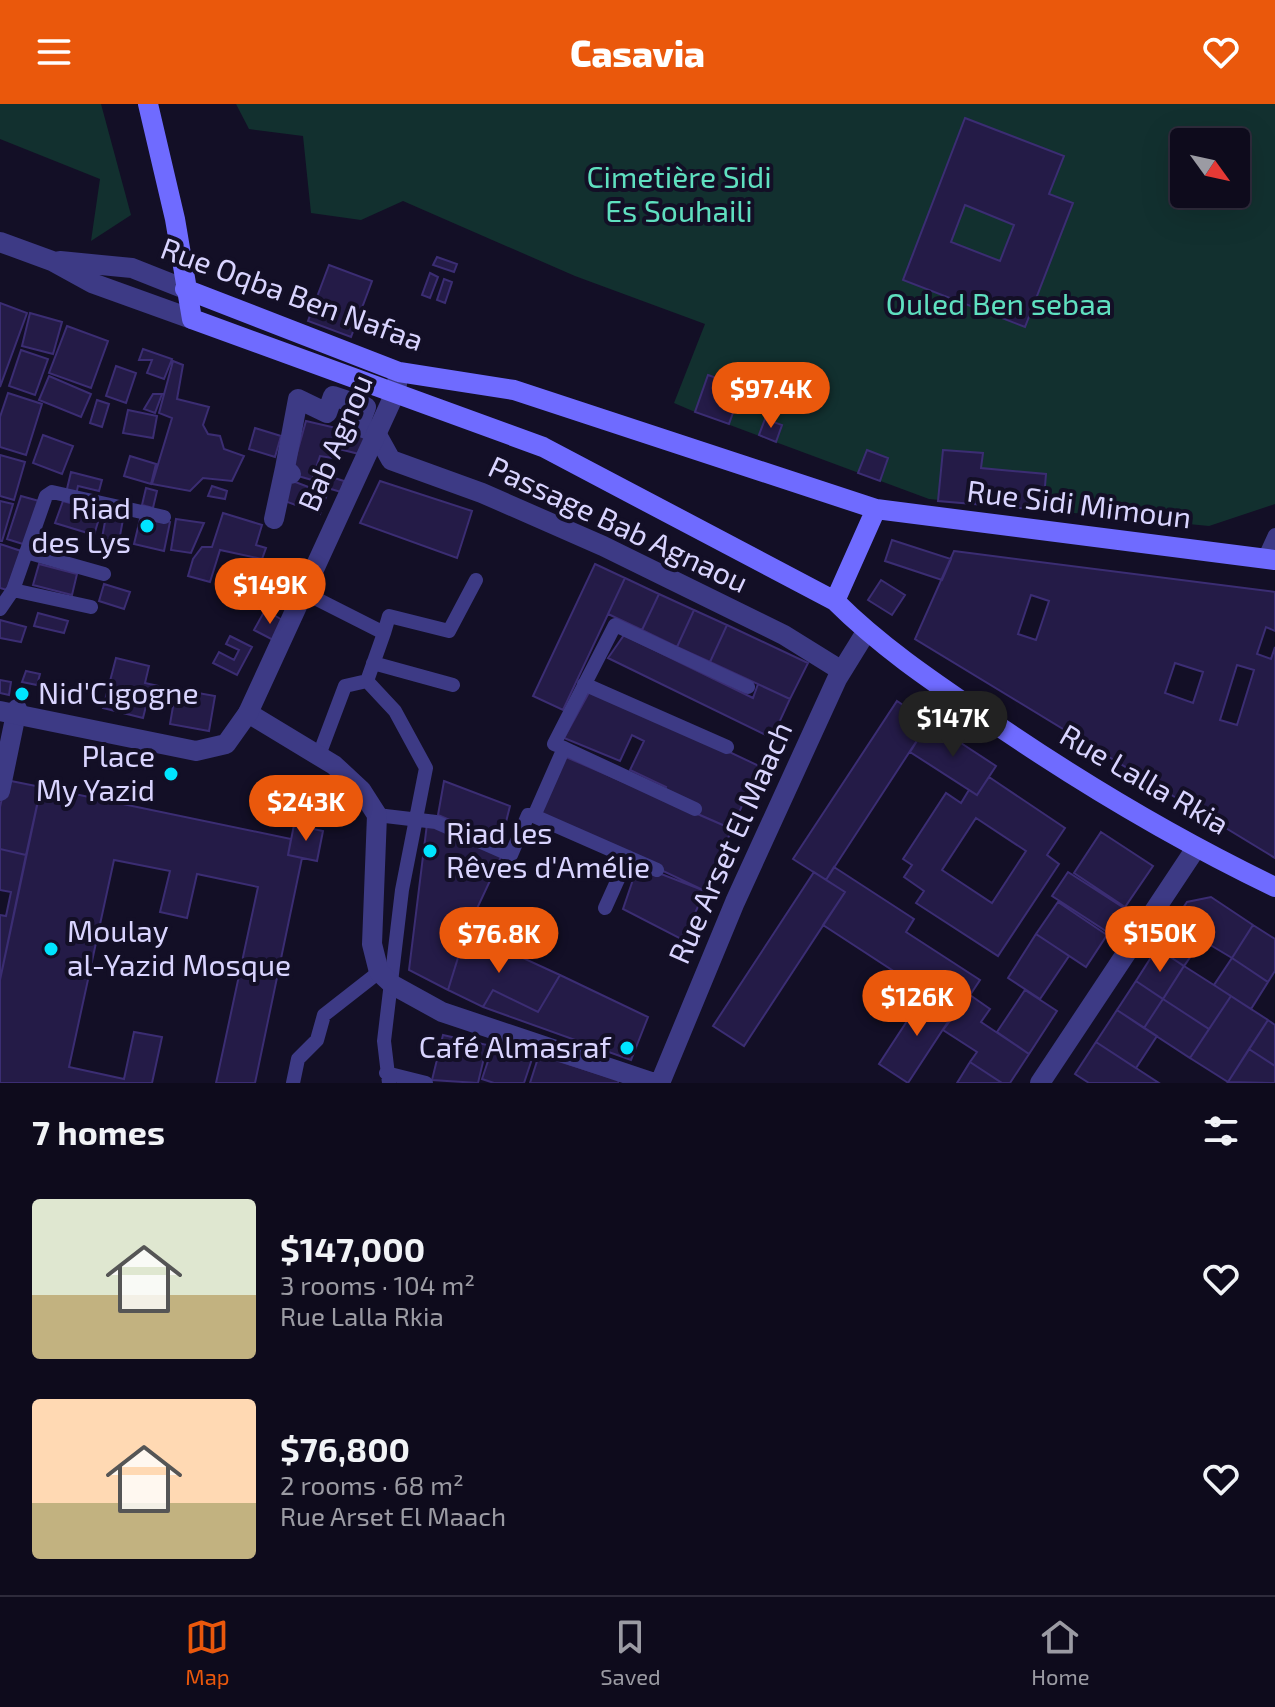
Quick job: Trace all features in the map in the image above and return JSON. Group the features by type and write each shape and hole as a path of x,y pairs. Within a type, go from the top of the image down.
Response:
{"main road":[{"path":"148,104 175,219 192,319"},
{"name":"Rue Oqba Ben Nafaa","path":"185,289 543,447 835,601"},
{"name":"Rue Oqba Ben Nafaa","path":"192,319 397,382 514,390 876,509"},
{"path":"835,601 876,509"},
{"name":"Rue Sidi Mimoun","path":"876,509 1269,559"},
{"name":"Rue Lalla Rkia","path":"835,601 866,632 1073,777 1196,848 1275,887"}],"street":[{"name":"Rue Oqba Ben Nafaa","path":"0,242 52,261 92,283 192,319"},
{"name":"Rue Oqba Ben Nafaa","path":"52,261 132,268 185,289"},
{"name":"Bab Agnou","path":"11,711 206,751 234,737 248,713 397,382"},
{"name":"Passage Bab Agnaou","path":"274,519 288,471 298,399 327,413 333,396 366,407 359,426 376,433 391,460 482,493 603,546 784,635 842,671"},
{"name":"Rue Arset El Maach","path":"660,1083 735,902 842,671 866,632"},
{"path":"0,791 11,711"},
{"path":"248,713 319,755 361,790 377,815 372,944 386,978 442,1012 654,1083"},
{"path":"1040,1083 1196,848"}],"lane":[{"path":"0,609 13,590 46,496 52,492 164,517"},
{"path":"1269,559 1275,535"},
{"path":"26,552 104,574"},
{"path":"367,681 389,616 453,632 476,580"},
{"path":"13,590 91,607"},
{"path":"303,592 384,633"},
{"path":"695,809 554,744 615,625 748,687"},
{"path":"373,663 453,685"},
{"path":"319,755 345,686 367,681"},
{"path":"367,681 395,711 426,768 386,978 384,1041 388,1078 426,1083"},
{"path":"584,684 727,747"},
{"path":"534,816 564,748"},
{"path":"377,815 436,822 511,855 528,815 534,816 657,870"},
{"path":"605,908 628,857"},
{"path":"293,1083 298,1059 317,1040 324,1015 386,978"}],"green space":[{"path":"0,104 101,104 131,215 91,241 100,179 0,139"},
{"name":"Ouled Ben sebaa","path":"236,104 1275,104 1275,504 1209,526 929,499 695,412 674,403 705,324 575,276 403,201 361,220 311,213 303,136 249,129"}],"building":[{"path":"965,118 1064,156 1049,194 1073,203 1025,327 903,280","holes":["965,205 1014,225 1000,261 951,242"]},
{"path":"437,257 457,264 454,272 433,265"},
{"path":"329,265 372,281 351,337 308,321"},
{"path":"430,273 438,277 430,298 422,295"},
{"path":"444,279 452,282 445,303 437,300"},
{"path":"0,303 27,313 0,387"},
{"path":"30,313 62,322 53,354 22,346"},
{"path":"67,326 108,341 91,388 49,373"},
{"path":"143,349 172,359 164,379 147,373 152,360 139,360"},
{"path":"21,350 48,359 35,395 9,386"},
{"path":"173,361 183,365 177,399 209,407 203,425 208,434 220,436 224,449 244,456 232,481 203,478 190,491 152,484 172,418 159,413"},
{"path":"116,366 136,373 126,403 106,396"},
{"path":"708,375 742,387 729,424 695,412"},
{"path":"49,376 91,394 81,417 39,400"},
{"path":"8,393 42,404 26,455 0,447 0,417"},
{"path":"153,394 162,394 155,413 144,409"},
{"path":"97,400 109,404 102,427 90,423"},
{"path":"128,410 157,416 153,438 123,433"},
{"path":"765,419 782,425 776,442 759,435"},
{"path":"306,421 366,435 359,454 335,448 333,458 320,456 312,480 291,474"},
{"path":"255,428 281,436 275,457 249,449"},
{"path":"43,435 73,446 62,474 33,463"},
{"path":"867,450 888,458 880,481 858,473"},
{"path":"943,450 983,453 981,468 1046,474 1043,510 938,501"},
{"path":"0,455 25,462 14,500 0,496"},
{"path":"130,456 156,464 151,484 124,476"},
{"path":"71,472 102,480 99,491 78,486 76,495 66,493"},
{"path":"318,473 344,481 341,492 314,484"},
{"path":"290,480 327,494 320,514 282,500"},
{"path":"380,481 472,511 457,558 360,523"},
{"path":"212,486 227,491 225,499 208,496"},
{"path":"146,488 157,491 153,508 142,505"},
{"path":"21,496 39,501 26,545 7,539"},
{"path":"0,501 13,504 2,541 0,541"},
{"path":"63,501 101,512 94,535 55,523"},
{"path":"107,511 124,514 119,541 102,538"},
{"path":"223,513 262,525 256,545 266,548 262,559 220,550 210,582 188,576 193,559 202,547 212,547"},
{"path":"141,515 170,522 164,551 134,544"},
{"path":"176,519 204,523 191,553 171,550"},
{"path":"892,540 951,559 942,580 885,561"},
{"path":"0,544 21,551 7,590 0,588"},
{"path":"954,551 1275,592 1275,631 1266,627 1257,654 1271,659 1275,647 1275,858 915,639","holes":["1031,595 1049,601 1036,640 1018,634","1175,663 1203,672 1193,703 1165,693","1237,665 1254,670 1237,725 1220,720"]},
{"path":"39,564 77,574 72,595 33,585"},
{"path":"595,564 625,578 563,710 533,696"},
{"path":"271,569 286,576 269,608 255,601"},
{"path":"625,578 659,594 642,630 608,614"},
{"path":"881,580 905,595 892,615 868,600"},
{"path":"104,584 130,592 124,609 99,601"},
{"path":"659,594 694,610 677,647 642,630"},
{"path":"265,610 286,622 275,641 254,630"},
{"path":"694,610 727,625 710,662 677,647"},
{"path":"38,613 68,621 64,633 34,626"},
{"path":"0,620 26,627 21,642 0,638"},
{"path":"727,625 808,663 790,699 710,662"},
{"path":"624,635 753,698 758,684 790,699 772,738 608,658"},
{"path":"230,636 252,647 237,675 213,663 219,652 234,660 239,650 226,644"},
{"path":"116,658 149,666 145,683 163,687 158,709 146,706 143,718 103,708"},
{"path":"26,671 40,674 37,685 22,682"},
{"path":"0,680 11,682 9,695 0,693"},
{"path":"592,687 759,766 732,829 661,798 666,787 630,770 644,741 632,735 620,761 564,738"},
{"path":"176,689 215,696 209,731 170,724"},
{"path":"897,701 929,722 826,880 793,859"},
{"path":"929,722 996,766 977,795 910,752"},
{"path":"566,757 732,829 705,891 541,813"},
{"path":"989,777 1065,828 1047,855 1059,864 998,956 916,903 924,891 904,877 912,865 903,859 946,793 961,803 969,790 977,795","holes":["976,818 1026,851 992,903 942,870"]},
{"path":"6,780 41,787 26,855 0,849 0,807"},
{"path":"444,781 510,806 501,842 438,815"},
{"name":"Moulay al-Yazid Mosque","path":"41,787 291,839 288,855 302,858 255,1083 216,1083 258,887 197,874 187,918 160,912 170,871 114,860 69,1067 124,1079 134,1032 162,1037 152,1083 0,1083 0,980"},
{"path":"427,824 502,855 466,932 448,990 409,970"},
{"path":"294,825 323,831 317,861 288,855"},
{"path":"1101,832 1153,866 1125,907 1074,873"},
{"path":"0,849 26,855 0,980 0,915 6,916 11,892 0,890"},
{"path":"638,865 705,891 683,940 623,909"},
{"path":"834,867 914,919 906,932 980,980 958,1013 823,925 845,892 826,880"},
{"path":"814,872 845,892 744,1046 713,1026"},
{"path":"1068,872 1124,908 1109,933 1052,896"},
{"path":"1211,897 1253,925 1232,958 1202,940 1184,966 1157,948 1187,902"},
{"path":"1058,902 1107,935 1086,967 1036,934"},
{"path":"1253,925 1275,939 1275,971 1268,982 1232,958"},
{"path":"466,932 560,975 538,1012 493,990 483,1007 448,990"},
{"path":"1036,934 1069,956 1040,999 1008,978"},
{"path":"1157,948 1184,966 1163,999 1136,981"},
{"path":"1232,958 1268,982 1251,1009 1214,985"},
{"path":"1184,966 1231,996 1209,1029 1163,999"},
{"path":"560,975 648,1017 631,1060 483,1007 493,990 538,1012"},
{"path":"1136,981 1163,999 1144,1028 1117,1010"},
{"path":"1025,990 1057,1011 1029,1054 997,1032"},
{"path":"926,992 955,1011 908,1083 879,1064"},
{"path":"970,995 990,1009 981,1022 1029,1054 1010,1083 1002,1083 970,1062 977,1052 943,1030"},
{"path":"1231,996 1268,1020 1228,1082 1190,1058"},
{"path":"1163,999 1209,1029 1190,1058 1144,1028"},
{"path":"1117,1010 1157,1036 1136,1068 1096,1042"},
{"path":"1268,1020 1275,1025 1275,1066 1249,1049"},
{"path":"443,1035 487,1045 478,1083 432,1080"},
{"path":"495,1040 534,1053 524,1083 494,1083 482,1079"},
{"path":"1096,1042 1159,1083 1089,1083 1075,1074"},
{"path":"1249,1049 1275,1066 1275,1083 1228,1082"},
{"path":"539,1055 619,1080 618,1083 530,1083"},
{"path":"970,1062 1002,1083 957,1083"}],"place":[{"name":"Riad des Lys","path":"147,526"},
{"name":"Nid'Cigogne","path":"22,694"},
{"name":"Place My Yazid","path":"171,774"},
{"name":"Riad les Rêves d'Amélie","path":"430,851"},
{"name":"Moulay al-Yazid Mosque","path":"51,949"},
{"name":"Café Almasraf","path":"627,1048"}],"park label":[{"name":"Cimetière Sidi Es Souhaili","path":"679,195"}]}
